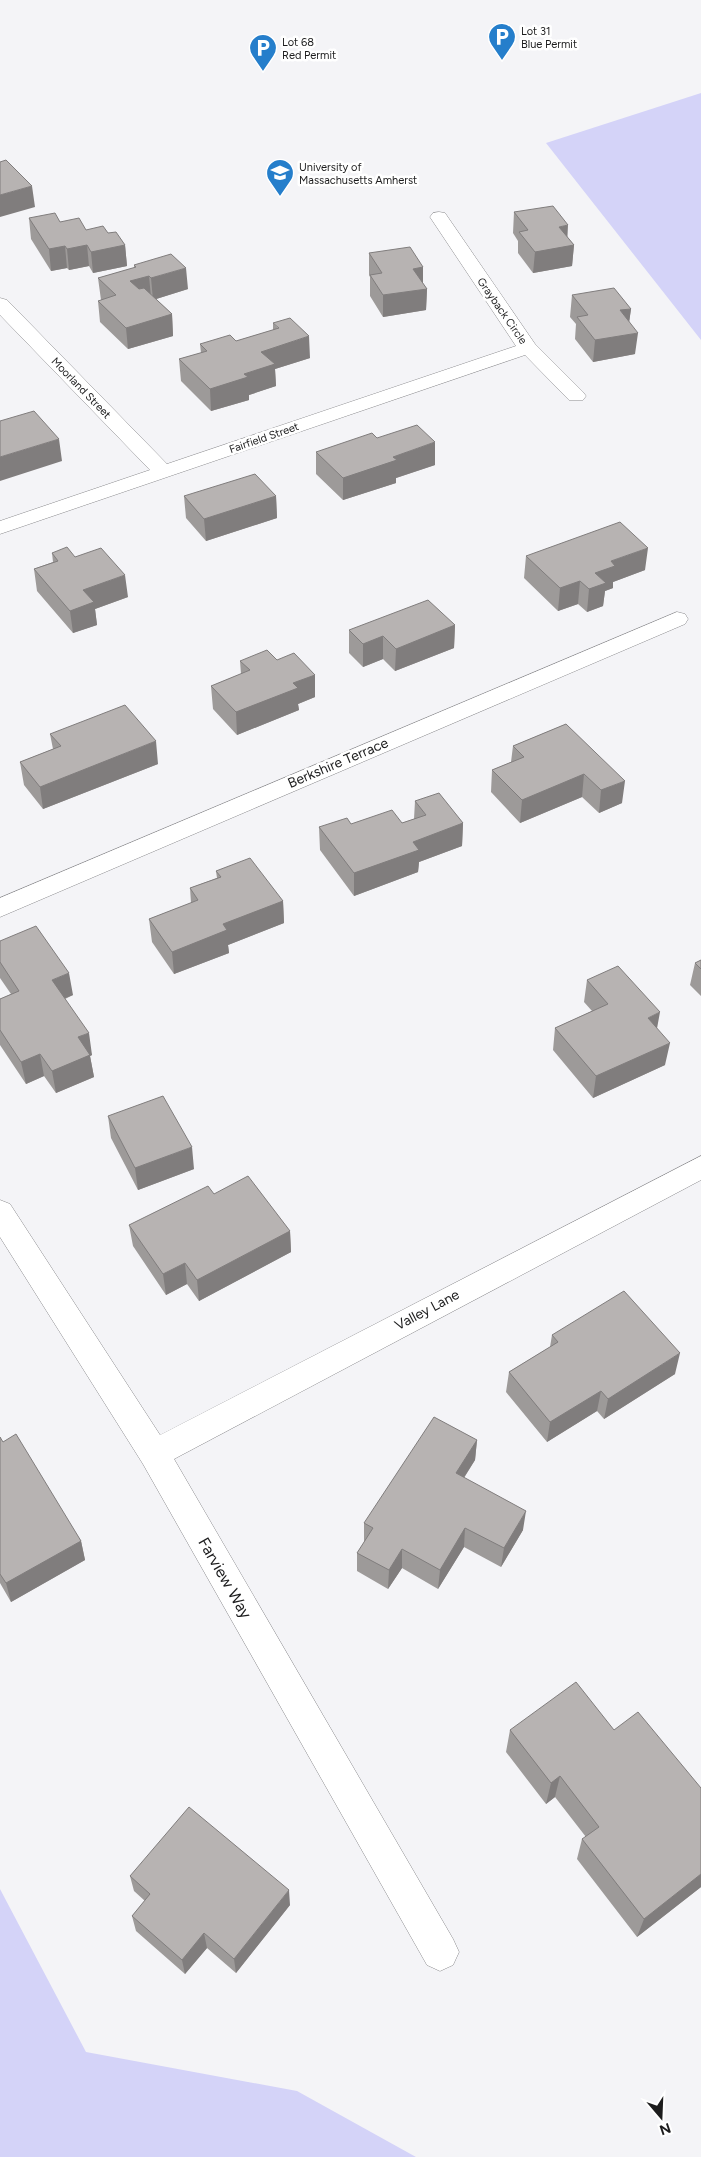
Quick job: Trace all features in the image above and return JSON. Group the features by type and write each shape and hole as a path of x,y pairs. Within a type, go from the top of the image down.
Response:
{"street":[{"name":"Grayback Circle","path":"439,217 509,323 528,348 576,396"},
{"name":"Moorland Street","path":"0,304 162,472"},
{"name":"Fairfield Street","path":"0,528 528,348"},
{"name":"Berkshire Terrace","path":"0,908 677,619"},
{"name":"Valley Lane","path":"154,1454 701,1167"},
{"name":"Farview Way","path":"0,1212 154,1454 440,1952"}],"shaded area":[{"path":"701,93 701,340 546,143"},
{"path":"0,1889 86,2052 297,2091 416,2157 0,2157"}],"building":[{"path":"6,160 32,186 0,195 0,162"},
{"path":"553,206 568,225 559,227 574,245 535,252 519,232 528,230 514,212"},
{"path":"55,213 60,222 79,218 86,230 103,226 108,233 116,232 125,245 91,252 87,245 67,249 65,246 49,249 29,218"},
{"path":"410,247 423,267 413,269 427,289 383,295 370,275 382,273 369,253"},
{"path":"171,254 186,268 151,278 149,276 130,281 139,289 144,288 172,314 126,328 98,301 116,295 98,278"},
{"path":"614,288 631,309 620,310 638,333 595,340 577,317 588,315 572,295"},
{"path":"290,318 309,336 261,352 275,364 244,374 248,377 210,389 179,359 207,351 200,344 230,335 236,341 279,328 273,323"},
{"path":"34,411 59,439 0,457 0,421"},
{"path":"417,425 435,442 393,457 397,460 343,478 316,452 372,433 377,438"},
{"path":"255,474 276,496 204,519 184,496"},
{"path":"620,522 648,548 611,561 615,566 595,573 606,583 589,589 580,581 560,588 526,556"},
{"path":"67,547 75,557 101,548 125,575 83,590 94,602 70,611 34,569 58,561 52,553"},
{"path":"428,600 455,625 396,649 383,636 363,644 349,630"},
{"path":"267,650 277,660 294,653 315,675 293,683 298,688 236,712 211,686 250,670 240,661"},
{"path":"125,705 156,741 40,787 20,762 61,746 50,734"},
{"path":"566,724 625,781 601,790 584,774 522,800 492,770 524,757 513,746"},
{"path":"439,793 463,823 413,842 419,850 354,873 319,827 347,818 351,824 392,810 402,823 426,815 415,801"},
{"path":"250,858 283,901 223,924 227,930 172,952 149,919 198,900 190,888 221,877 216,871"},
{"path":"36,926 69,973 52,980 89,1033 78,1037 90,1055 52,1071 40,1054 21,1062 0,1030 0,999 19,991 0,962 0,941"},
{"path":"701,960 701,969 695,963"},
{"path":"618,966 660,1012 648,1018 670,1043 596,1076 555,1028 608,1004 587,980"},
{"path":"163,1096 192,1147 135,1168 108,1116"},
{"path":"248,1176 290,1231 197,1280 185,1263 163,1274 129,1225 208,1186 214,1194"},
{"path":"624,1291 680,1353 608,1399 601,1391 550,1422 509,1372 558,1342 552,1335"},
{"path":"434,1417 477,1440 456,1473 526,1511 504,1548 465,1528 440,1570 402,1549 389,1570 357,1553 373,1528 364,1523"},
{"path":"16,1434 81,1541 6,1583 0,1574 0,1437 3,1442"},
{"path":"576,1682 614,1730 638,1712 701,1788 701,1874 644,1919 582,1839 599,1827 560,1776 551,1783 510,1730"},
{"path":"189,1807 289,1890 234,1959 204,1933 182,1960 132,1916 150,1894 130,1876"}],"place":[{"name":"Lot 31 Blue Permit","path":"502,61"},
{"name":"Lot 68 Red Permit","path":"263,72"},
{"name":"University of Massachusetts Amherst","path":"280,197"}]}
